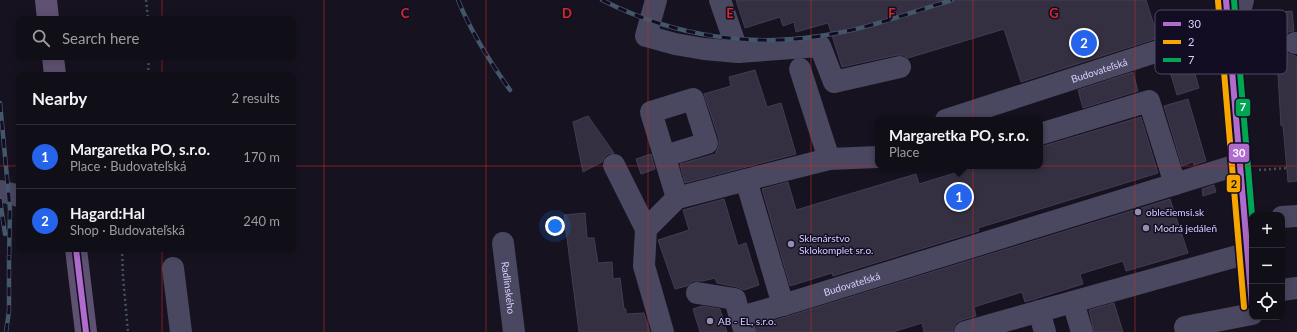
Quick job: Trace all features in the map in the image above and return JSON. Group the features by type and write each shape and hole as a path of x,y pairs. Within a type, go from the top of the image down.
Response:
{"main road":[{"path":"46,0 48,16"},
{"path":"53,60 55,72"},
{"path":"76,252 86,332"}],"street":[{"path":"656,0 646,36 674,44 704,49 738,52 820,46 834,82 900,67"},
{"path":"720,0 738,52"},
{"path":"1226,0 1227,10"},
{"path":"1240,10 1243,0"},
{"name":"Budovateľská","path":"955,117 1155,52"},
{"path":"800,69 829,159"},
{"path":"1232,74 1240,167 1248,220 1248,253 1251,284"},
{"path":"1043,133 1149,101 1175,184"},
{"path":"665,156 677,198"},
{"path":"646,229 677,198 829,159 875,157"},
{"path":"614,165 646,229 644,266 663,332"},
{"name":"Budovateľská","path":"742,324 782,305 1175,184 1240,167"},
{"path":"746,180 782,305"},
{"path":"0,186 16,183"},
{"path":"0,191 16,195"},
{"path":"1285,217 1297,216"},
{"name":"Radlinského","path":"503,243 514,332"},
{"path":"965,332 996,328 1039,311 1248,253"},
{"path":"173,268 181,332"},
{"path":"1285,290 1297,288"},
{"path":"697,293 735,299 742,324"},
{"path":"1073,302 1082,332"},
{"path":"1039,311 1045,332"},
{"path":"1186,332 1185,327 1249,315"},
{"path":"1253,320 1254,332"}],"path":[{"path":"146,0 148,16"},
{"path":"148,72 149,60"},
{"path":"1240,167 1287,168"},
{"path":"122,252 128,332"}],"building":[{"path":"736,0 1146,0 1155,28 1155,39 1021,82 1004,29 908,58 903,55 897,55 842,67 828,23 796,32 794,22 783,26 780,17 745,28"},
{"path":"1292,11 1294,31 1287,33 1287,12"},
{"path":"1287,52 1296,56 1297,60 1297,181 1288,182 1283,125 1281,126 1278,74 1287,74"},
{"path":"755,70 767,107 781,103 796,154 685,183 680,164 716,154 719,145 719,139 704,94 731,86 729,77"},
{"path":"1133,72 1138,91 1083,108 1078,90"},
{"path":"1171,74 1195,74 1199,88 1177,95"},
{"path":"1188,99 1206,161 1194,165 1193,162 1182,166 1164,106"},
{"path":"588,116 614,153 608,154 602,162 583,172 573,122"},
{"path":"1141,117 1158,173 978,228 979,231 833,276 832,273 790,286 762,189 788,182 796,210 916,174 919,184 968,169 1043,169 1043,146"},
{"path":"651,154 655,169 641,174 636,159"},
{"path":"1214,185 1216,192 1203,196 1202,189"},
{"path":"724,199 738,246 746,243 759,285 744,290 717,283 715,278 703,281 693,281 687,286 675,289 658,240 689,230 683,210"},
{"path":"1170,199 1188,253 1126,271 1123,261 1080,274 1083,284 1025,302 1022,292 974,307 976,316 956,323 953,332 924,332 922,323 893,332 757,332 756,326"},
{"path":"585,213 587,238 594,238 598,263 612,262 613,279 620,278 626,314 644,313 650,332 579,332 564,215"},
{"path":"1114,303 1123,332 1094,332 1089,310"},
{"name":"AB - EL, s.r.o.","path":"702,306 720,309 727,332 700,332 693,309"}],"railway":[{"path":"458,0 481,46 510,90"},
{"path":"602,0 657,23 685,31 743,39 773,40 802,38 847,31 952,0"},
{"path":"0,103 10,209 9,262"},
{"path":"0,199 5,234"},
{"path":"6,332 9,311 9,256"}],"transit line":[{"name":"30","path":"1226,0 1227,10"},
{"name":"7","path":"1234,0 1235,10"},
{"name":"2","path":"1218,1 1219,10"},
{"name":"2","path":"1224,74 1244,307"},
{"name":"30","path":"1232,74 1250,284"},
{"name":"7","path":"1240,74 1252,212"},
{"name":"30","path":"76,252 86,332"}],"place":[{"name":"Hagard:Hal","path":"1084,43"},
{"name":"Margaretka PO, s.r.o.","path":"959,197"},
{"name":"oblečiemsi.sk","path":"1138,212"},
{"name":"Modrá jedáleň","path":"1146,228"},
{"name":"Sklenárstvo Sklokomplet sr.o.","path":"791,244"},
{"name":"AB - EL, s.r.o.","path":"710,321"}]}
